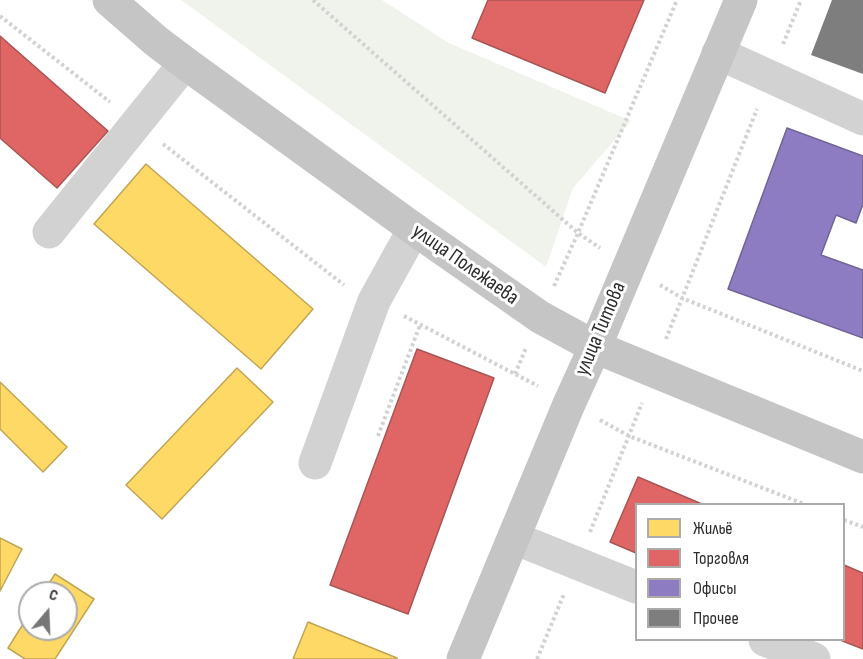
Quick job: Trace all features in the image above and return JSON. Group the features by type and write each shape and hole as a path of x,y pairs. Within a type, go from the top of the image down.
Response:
{"main road":[{"name":"улица Полежаева","path":"109,0 185,63 414,230 540,317 595,347 863,457"},
{"name":"улица Титова","path":"463,659 741,0"}],"lane":[{"path":"718,54 863,119"},
{"path":"49,232 185,63"},
{"path":"315,463 374,301 414,230"},
{"path":"514,538 635,587"},
{"path":"770,641 814,659"}],"path":[{"path":"313,0 578,233 628,267 682,298 863,372"},
{"path":"540,317 677,0"},
{"path":"537,659 629,436 801,0"},
{"path":"378,436 420,325"},
{"path":"845,521 863,528"}],"shaded area":[{"path":"181,0 382,0 449,43 631,121 573,188 546,267"}],"building: Жильё":[{"path":"146,164 313,309 261,369 94,224"},
{"path":"237,368 273,402 162,519 126,485"},
{"path":"0,382 67,447 43,472 0,429"},
{"path":"0,538 22,549 0,591"},
{"path":"55,574 66,581 51,581"},
{"path":"78,589 94,599 78,624"},
{"path":"308,622 397,658 397,659 293,659"},
{"path":"18,632 18,641 67,641 55,659 25,659 8,648"}],"building: Торговля":[{"path":"488,0 644,0 605,93 472,38"},
{"path":"0,36 108,131 57,188 0,138"},
{"path":"417,349 494,378 408,614 330,585"},
{"path":"638,477 700,503 635,503 635,553 610,542"},
{"path":"845,565 863,573 863,649 843,641 845,641"}],"building: Офисы":[{"path":"787,128 863,156 863,204 856,223 836,215 821,255 863,270 863,338 728,289"}],"building: Прочее":[{"path":"832,0 863,0 863,74 811,55"}]}
